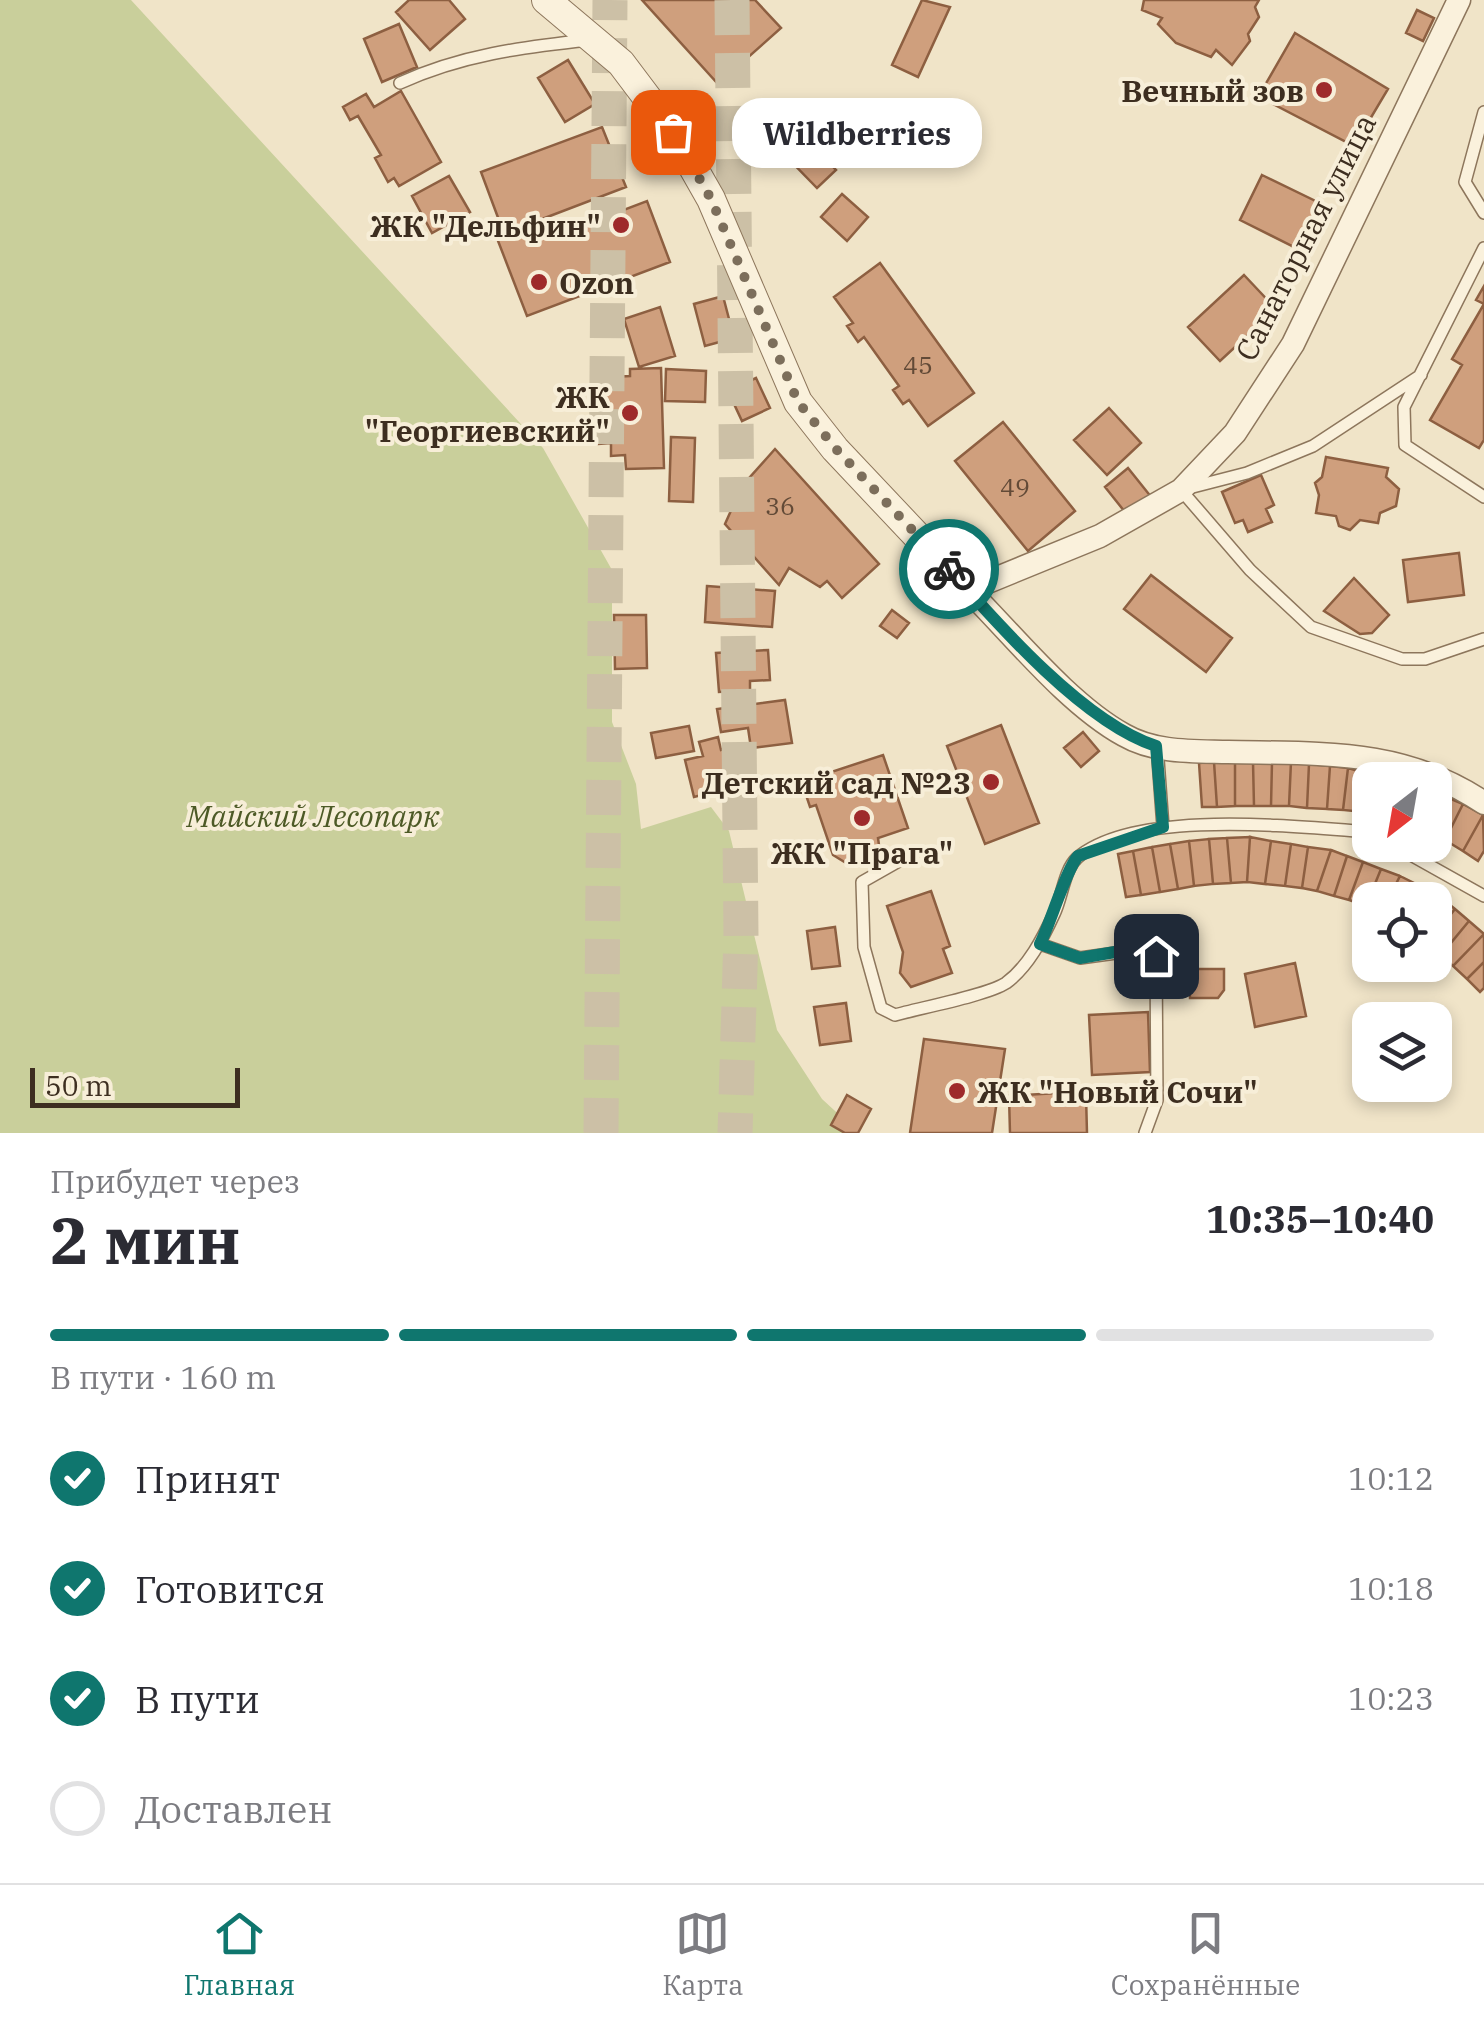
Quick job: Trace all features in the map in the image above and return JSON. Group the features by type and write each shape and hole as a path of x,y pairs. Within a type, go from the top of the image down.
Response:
{"street":[{"path":"546,0 621,63 673,132 711,199 798,402 836,449 968,590 1089,710 1125,736 1156,746 1370,756 1459,786 1484,803"},
{"name":"Санаторная улица","path":"968,590 1100,536 1181,490 1235,433 1292,344 1460,2"}],"lane":[{"path":"400,83 450,62 490,53 594,40"},
{"path":"1484,112 1465,182 1484,213"},
{"path":"1484,248 1404,407 1405,445 1484,497"},
{"path":"1421,375 1314,446 1247,473 1181,490 1250,570 1311,627 1378,654 1402,659 1425,659 1484,639"},
{"path":"1156,746 1163,827"},
{"path":"899,860 862,882 864,947 882,1008 895,1015 1005,984 1040,944 1078,856 1163,827 1248,823 1352,831"},
{"path":"1423,862 1484,896"},
{"path":"1040,944 1080,958 1152,948 1156,956 1158,1100 1144,1133"}],"green space":[{"name":"Майский Лесопарк","path":"0,0 131,0 543,448 612,570 612,722 636,784 641,829 711,807 729,831 777,1030 822,1099 859,1133 0,1133"}],"building":[{"path":"409,0 449,0 465,19 430,50 396,12"},
{"path":"642,0 755,0 781,28 718,84"},
{"path":"922,0 950,7 918,77 892,65"},
{"path":"1144,0 1259,0 1255,7 1259,17 1248,34 1250,41 1232,65 1216,50 1211,57 1176,43 1158,24 1162,18 1142,10"},
{"path":"1417,10 1434,18 1423,41 1406,33"},
{"path":"399,24 417,67 382,82 364,39"},
{"name":"Вечный зов","path":"1295,33 1388,89 1354,146 1273,104 1261,92"},
{"path":"568,60 595,104 565,122 538,78"},
{"path":"401,91 441,162 399,186 394,178 388,182 375,158 381,155 358,116 350,120 343,107 366,94 374,107"},
{"name":"ЖК \"Дельфин\"","path":"602,127 626,187 542,219 550,238 647,201 670,262 527,316 495,233 503,231 481,172"},
{"path":"799,132 836,170 817,188 780,150"},
{"path":"1262,175 1332,209 1310,255 1240,220"},
{"path":"449,176 470,212 432,233 412,196"},
{"path":"842,194 868,217 847,241 821,217"},
{"path":"880,263 974,393 928,426 909,400 903,404 893,390 899,386 864,337 858,342 847,326 853,323 834,297"},
{"path":"1244,275 1276,309 1220,361 1188,327"},
{"path":"1484,286 1484,304 1476,300"},
{"path":"723,296 734,338 705,346 694,304"},
{"path":"1484,304 1484,440 1479,448 1430,420 1462,365 1452,359"},
{"path":"660,307 675,356 639,367 624,319"},
{"name":"ЖК \"Георгиевский\"","path":"661,368 664,468 626,469 625,455 611,456 611,443 599,444 597,383 630,376 630,369"},
{"path":"666,369 706,371 705,402 665,401"},
{"path":"756,378 770,408 742,421 728,391"},
{"path":"1109,408 1141,443 1107,475 1074,440"},
{"path":"1003,422 1075,511 1028,551 955,461"},
{"path":"671,437 695,438 693,502 669,501"},
{"path":"775,449 879,564 842,598 827,581 820,587 789,568 779,585 725,524 742,486"},
{"path":"1326,457 1388,468 1386,477 1399,489 1396,506 1380,513 1378,523 1360,520 1350,530 1339,526 1336,516 1316,513 1319,495 1315,483 1322,477"},
{"path":"1128,468 1152,498 1129,517 1105,487"},
{"path":"1261,475 1274,505 1266,509 1272,522 1248,532 1243,520 1235,523 1222,492"},
{"path":"1459,553 1464,595 1408,602 1403,560"},
{"path":"1151,575 1232,638 1206,672 1124,609"},
{"path":"1354,578 1389,615 1372,633 1360,634 1324,611"},
{"path":"707,586 775,591 772,627 705,622"},
{"path":"892,610 909,623 897,638 880,626"},
{"path":"614,615 646,615 647,668 615,669"},
{"path":"768,650 770,680 750,681 750,690 719,692 716,653"},
{"path":"785,700 792,743 751,748 748,728 721,732 717,709"},
{"path":"1001,725 1039,823 985,844 947,746"},
{"path":"689,726 694,751 656,758 651,733"},
{"path":"1083,732 1099,751 1081,767 1064,748"},
{"path":"718,737 721,750 739,745 748,783 694,797 685,760 703,756 699,742"},
{"name":"ЖК \"Прага\"","path":"883,755 908,828 878,838 880,852 868,866 851,866 833,855 816,805 810,807 806,795 817,791 813,778"},
{"path":"1214,762 1235,762 1235,806 1217,807"},
{"path":"1214,762 1217,807 1202,807 1199,763"},
{"path":"1235,762 1253,762 1254,806 1235,806"},
{"path":"1253,762 1272,762 1271,806 1254,806"},
{"path":"1272,762 1291,762 1289,806 1271,806"},
{"path":"1291,762 1309,764 1307,808 1289,806"},
{"path":"1309,764 1330,766 1327,809 1307,808"},
{"path":"1330,766 1348,768 1343,810 1327,809"},
{"path":"1348,768 1352,769 1352,811 1343,810"},
{"path":"1452,799 1463,804 1452,826"},
{"path":"1463,804 1483,815 1463,851 1452,844 1452,826"},
{"path":"1483,815 1484,851 1478,861 1463,851"},
{"path":"1250,837 1271,841 1265,884 1247,882"},
{"path":"1250,837 1247,882 1231,883 1227,838"},
{"path":"1227,838 1231,883 1213,884 1209,839"},
{"path":"1209,839 1213,884 1194,886 1189,841"},
{"path":"1189,841 1194,886 1178,889 1170,844"},
{"path":"1271,841 1291,844 1285,886 1265,884"},
{"path":"1170,844 1178,889 1160,892 1152,847"},
{"path":"1291,844 1308,847 1302,888 1285,886"},
{"path":"1152,847 1160,892 1141,895 1133,851"},
{"path":"1308,847 1331,850 1317,891 1302,888"},
{"path":"1331,850 1347,856 1334,896 1317,891"},
{"path":"1133,851 1141,895 1126,897 1118,854"},
{"path":"1347,856 1352,862 1363,862 1356,882 1352,882 1349,900 1334,896"},
{"path":"1363,862 1381,869 1376,882 1356,882"},
{"path":"1381,869 1400,876 1397,882 1376,882"},
{"path":"931,891 950,946 943,949 952,973 911,987 900,973 903,952 887,906"},
{"path":"1455,909 1469,921 1452,942"},
{"path":"1469,921 1484,934 1453,966 1452,942"},
{"path":"835,927 840,966 812,969 807,931"},
{"path":"1484,934 1484,962 1467,979 1453,966"},
{"path":"1484,962 1484,988 1480,992 1467,979"},
{"path":"1295,963 1306,1016 1255,1027 1245,974"},
{"path":"1189,969 1224,969 1224,990 1218,998 1190,998"},
{"path":"846,1003 851,1041 820,1045 814,1007"},
{"path":"1148,1012 1150,1072 1092,1075 1089,1015"},
{"name":"ЖК \"Новый Сочи\"","path":"924,1039 1005,1049 992,1133 910,1133"},
{"path":"1075,1092 1086,1095 1087,1133 1010,1133 1009,1096"},
{"path":"847,1095 871,1109 858,1133 845,1133 831,1125"}],"tunnel":[{"path":"601,1133 610,0"},
{"path":"732,0 741,936 735,1133"}],"way so far":[{"path":"673,132 711,199 798,402 836,449 949,569"}],"place":[{"name":"Вечный зов","path":"1324,90"},
{"name":"Wildberries","path":"673,132"},
{"name":"ЖК \"Дельфин\"","path":"621,225"},
{"name":"Ozon","path":"539,282"},
{"name":"ЖК \"Георгиевский\"","path":"630,413"},
{"name":"Детский сад №23","path":"991,782"},
{"name":"ЖК \"Прага\"","path":"862,818"},
{"name":"ЖК \"Новый Сочи\"","path":"957,1091"}],"route":[{"path":"949,569 1089,710 1125,736 1156,746 1163,827 1078,856 1040,944 1080,958 1144,947 1152,948 1156,956"}]}
